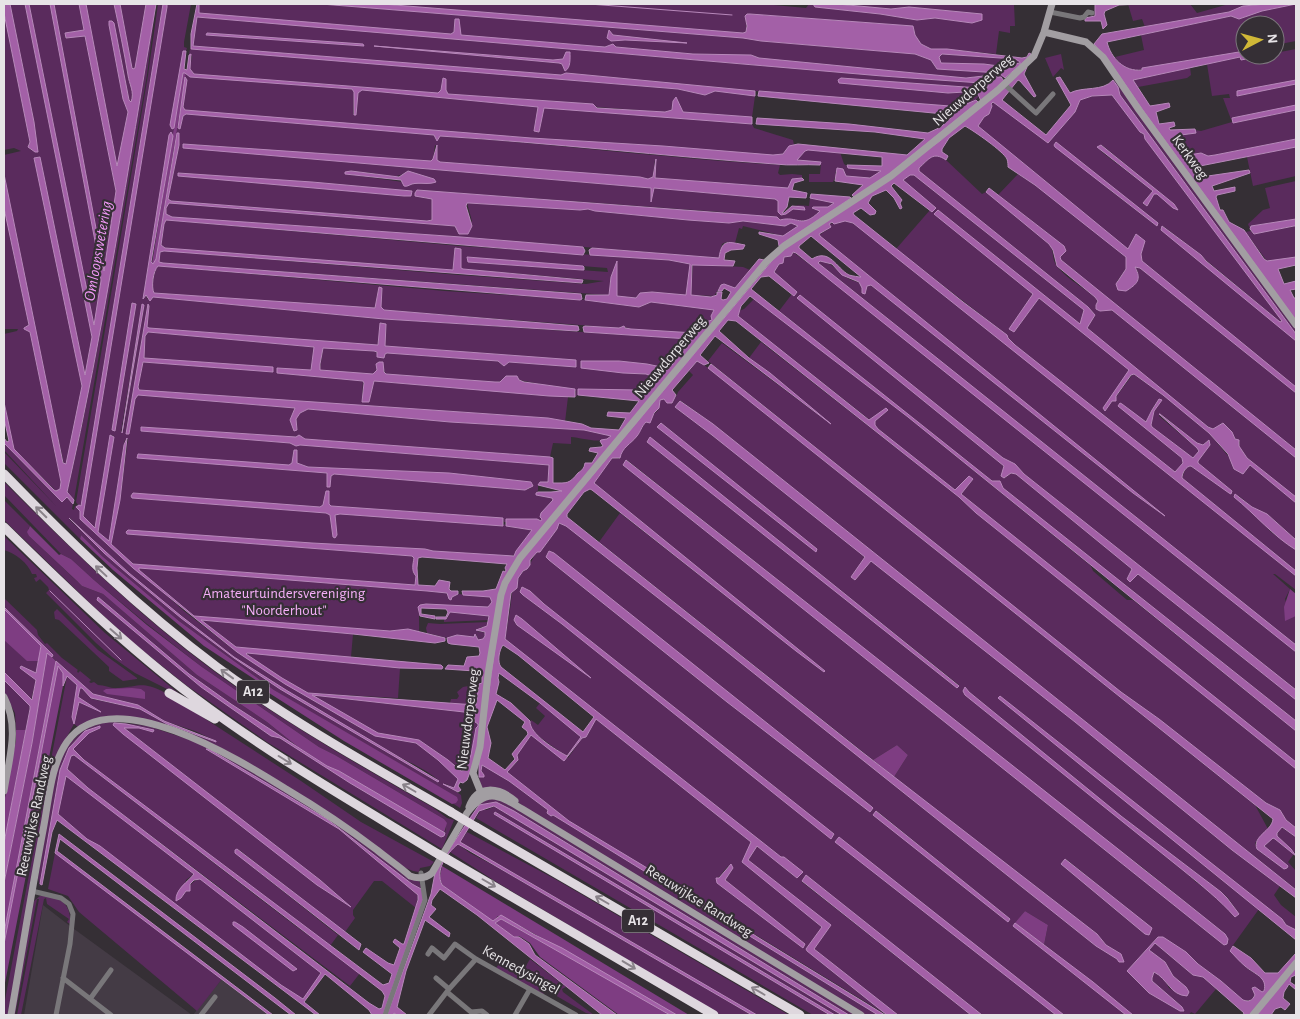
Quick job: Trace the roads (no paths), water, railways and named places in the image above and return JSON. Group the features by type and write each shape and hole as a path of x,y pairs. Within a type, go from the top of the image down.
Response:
{"highway":[{"name":"A12","path":"4,474 110,579 206,658 250,690 314,732 800,1015"},
{"name":"A12","path":"4,527 68,590 131,647 178,686 244,734"},
{"name":"A12","path":"169,692 244,734 438,854 714,1015"}],"street":[{"name":"Nieuwdorperweg","path":"481,795 473,773 480,748 496,622 502,595 511,572 532,542 767,261 784,246 891,176 1004,84 1034,56 1044,32 1052,4"},
{"path":"1050,12 1080,18 1084,17 1088,12 1092,13"},
{"name":"Kerkweg","path":"1044,32 1086,42 1103,57 1139,110 1296,325"},
{"path":"1004,84 1034,115 1053,94"},
{"path":"4,697 12,716 13,734 4,790"},
{"name":"Reeuwijkse Randweg","path":"11,1015 53,776 60,754 70,738 79,730 93,722 112,718 137,721 160,727 201,741 224,752 329,815 406,872 422,876 436,866 467,813 481,795 498,796 861,1015"},
{"path":"385,1015 426,900 422,876"},
{"path":"32,891 61,898 69,904 73,914 64,978 56,1015"},
{"name":"Kennedysingel","path":"428,954 432,948 444,958 455,944 476,960 576,1015"},
{"path":"430,1015 448,991 476,960"},
{"path":"1254,1014 1296,963"},
{"path":"90,999 111,970"},
{"path":"64,978 111,1015"},
{"path":"436,978 471,1012 482,1011 487,1015"},
{"path":"515,1015 530,989"},
{"path":"201,1015 215,997"}],"water":[{"path":"4,4 10,4 34,122 38,152 28,147 30,142 4,13"},
{"name":"Omloopswetering","path":"25,4 29,4 94,325 101,281 99,262 50,4 54,4 104,271 116,191 85,36 66,38 65,33 84,30 79,4 86,4 117,166 128,112 123,99 109,21 114,23 129,100 131,102 132,91 114,4 120,4 133,69 135,68 146,4 156,4 93,371 67,492 74,500 73,504 67,497 62,502 4,443 4,438 7,442 9,441 4,418 4,402 14,449 54,490 60,489 61,482 30,332 24,329 29,325 4,208 4,174 63,463 66,464 82,386 34,158 40,157 85,375 92,337"},
{"path":"163,4 167,4 167,7 83,516 95,528 110,435 114,437 98,532 109,541 124,445 127,438 120,500 111,544 133,564 415,585 416,576 413,570 414,558 412,556 127,534 126,532 128,530 514,556 532,530 506,526 506,519 537,519 541,521 541,513 553,500 552,498 536,495 536,493 562,491 538,485 540,482 548,482 549,465 296,446 290,443 141,431 141,427 296,437 299,435 305,439 550,457 553,458 553,483 570,481 583,469 585,463 592,463 598,453 589,451 590,448 603,446 600,441 611,436 584,430 450,422 308,409 300,413 296,419 297,430 294,431 290,420 295,408 138,395 135,399 129,434 126,434 148,304 147,327 149,328 378,345 380,323 386,324 385,346 576,360 576,367 509,362 504,366 498,361 387,353 384,358 377,357 377,352 374,351 323,348 320,364 320,370 373,374 377,370 376,364 383,362 386,374 495,382 500,382 506,376 517,376 519,380 524,382 575,389 575,397 374,381 369,402 362,402 363,381 277,373 277,368 311,370 314,347 148,332 145,336 144,358 273,367 273,372 143,362 139,390 548,418 582,424 591,428 619,430 626,418 607,416 608,412 630,413 639,401 578,395 578,389 639,390 656,378 646,374 581,368 581,361 619,361 666,368 672,365 690,340 584,332 583,327 619,328 624,326 631,329 695,333 706,322 712,320 711,316 714,310 651,302 639,307 585,300 586,295 609,295 611,277 617,261 617,296 636,298 640,293 652,292 686,295 690,264 669,260 590,255 589,250 592,248 719,258 724,244 745,245 743,249 731,250 725,253 724,260 735,261 733,266 692,265 691,295 711,297 717,295 717,292 722,292 721,299 723,300 727,299 731,292 724,288 722,291 718,291 721,285 724,284 735,288 759,259 764,260 502,584 476,756 467,780 463,783 460,782 458,786 461,790 458,792 443,784 454,788 458,779 416,743 375,736 285,684 237,652 133,568 80,519 80,511 76,507 81,506","holes":["418,558 507,564 506,570 505,572 503,571 496,589 462,591 463,595 490,597 492,602 488,607 426,604 418,607 420,616 435,619 435,616 421,614 421,608 446,609 448,612 446,617 436,617 436,619 446,619 450,612 489,616 487,626 476,630 485,632 483,639 478,640 475,634 474,637 457,635 447,638 448,643 451,644 479,647 479,656 467,657 464,666 448,665 445,669 482,673 482,683 479,684 476,705 308,693 246,654 400,668 442,669 443,667 441,665 236,647 201,620 435,643 445,641 445,638 408,629 390,631 194,616 139,570 139,568 427,591 447,593 451,600 452,597 458,594 458,591 451,591 449,589 450,582 439,580 435,586 418,585","312,695 464,712 474,715 478,726 471,755 465,770 461,771 419,740 378,733"]},
{"path":"197,4 199,4 199,13 451,34 454,32 455,19 459,19 461,35 605,47 613,44 616,47 693,54 751,55 759,58 966,78 992,75 994,77 1001,77 1004,81 981,101 978,94 965,92 948,93 839,83 838,80 841,78 979,88 988,87 988,85 981,83 197,17 193,46 561,75 566,73 755,91 755,96 715,91 705,95 678,89 191,49 191,34"},
{"path":"321,4 382,4 743,33 746,32 747,26 745,16 750,14 913,26 915,35 921,44 931,49 947,49 1022,58 1027,57 1029,53 1031,54 1021,65 1019,61 1015,59 942,54 939,57 941,63 984,64 1006,67 1019,63 1020,65 1005,78 999,73 937,69 931,60 915,54 743,38"},
{"path":"813,4 837,4 891,9 909,7 982,14 982,20 972,23 935,18 917,20 815,7"},
{"path":"1095,4 1142,4 1119,5 1105,11 1107,25 1103,29 1101,21 1085,21 1085,18 1095,16"},
{"path":"1296,4 1250,15 1235,15 1235,18 1231,16 1107,42 1119,63 1135,70 1235,53 1235,58 1133,80 1150,106 1169,103 1170,107 1156,112 1159,124 1174,122 1175,126 1169,128 1170,130 1195,129 1196,133 1181,135 1178,138 1189,155 1201,153 1208,156 1215,155 1296,139 1296,147 1200,166 1198,168 1201,177 1249,170 1250,173 1212,186 1214,191 1235,187 1235,191 1217,195 1220,210 1223,210 1229,222 1244,230 1264,259 1267,261 1296,257 1296,265 1278,269 1284,284 1296,281 1296,289 1290,290 1294,298 1296,298 1296,321 1109,61 1094,44 1102,34 1229,12 1243,6"},
{"path":"609,30 613,35 687,43 611,41 607,38"},
{"path":"207,33 363,44 364,46 206,35"},
{"path":"374,46 553,60 563,59 566,52 570,52 570,60 565,71 562,64 559,63"},
{"path":"183,51 186,51 184,69 187,70 189,55 191,54 190,69 194,74 438,93 441,90 443,78 446,79 448,94 593,104 597,108 665,112 672,110 673,101 676,97 683,112 752,117 752,124 544,108 539,132 534,131 538,107 362,90 358,93 356,115 354,115 354,92 352,89 190,77 183,73 174,128 172,129 170,125"},
{"path":"1027,67 1024,74 1036,96 1034,97 1018,80 1002,100 1046,135 1071,105 1056,78 1060,77 1070,93 1098,88 1109,84 1113,80 1118,87 1120,95 1296,334 1296,341 1161,230 1162,226 1201,255 1280,322 1282,321 1145,139 1144,134 1140,132 1112,95 1092,96 1080,100 1075,112 1048,143 993,102 989,114 984,117 978,126 1128,249 1136,234 1145,241 1141,254 1142,261 1296,387 1296,393 1140,268 1135,267 1138,275 1136,284 1126,291 1118,290 1116,284 1126,269 1126,257 1035,185 1008,167 1007,159 1000,151 965,126 949,138 942,149 942,152 948,156 946,160 938,156 931,157 919,168 919,171 1088,307 1095,315 1087,328 1208,427 1213,429 1223,423 1232,432 1235,439 1239,440 1239,446 1247,458 1296,497 1296,503 1250,465 1243,474 1234,469 1228,454 1209,433 1134,374 1131,375 1116,396 1116,401 1112,401 1105,411 1103,408 1129,370 1039,298 1014,332 1009,329 1033,294 934,214 938,210 1080,324 1084,310 914,175 910,175 903,180 936,208 932,212 894,183 891,186 902,200 900,203 902,208 900,209 894,198 886,190 872,196 868,203 876,211 875,214 870,215 861,208 853,213 1175,472 1183,463 1182,458 1118,406 1120,403 1122,404 1146,422 1159,399 1162,400 1154,411 1152,427 1193,458 1199,451 1197,448 1159,414 1197,443 1203,445 1209,440 1210,445 1198,463 1232,491 1231,494 1229,493 1191,466 1187,467 1182,478 1296,571 1296,576 853,223 845,221 834,224 832,222 829,224 831,227 819,234 1165,516 1133,493 871,285 867,286 865,294 862,293 859,282 842,275 832,264 820,261 818,263 1296,645 1296,652 796,253 793,252 791,256 784,257 783,263 779,264 774,272 797,292 794,296 769,276 761,277 751,289 992,481 1000,481 1003,488 1296,721 1296,731 908,417 750,296 741,306 738,316 869,420 886,408 888,410 875,421 878,429 955,490 969,476 973,479 961,494 1296,762 1296,769 976,513 959,497 736,321 728,320 719,331 749,358 831,424 715,336 700,355 709,363 704,365 697,361 672,390 676,395 672,403 667,403 664,399 660,400 659,408 654,413 650,423 646,422 644,424 637,436 623,451 620,458 612,458 594,483 825,671 796,651 592,490 584,492 567,514 567,517 862,752 1097,934 1106,945 1121,954 1124,962 1119,962 1096,946 721,647 566,526 559,523 557,529 540,552 537,552 530,560 530,565 518,578 517,588 511,593 505,639 781,857 784,857 803,872 797,878 757,846 748,860 831,925 814,949 898,1015 887,1015 807,951 806,949 822,927 742,862 751,842 596,719 586,737 582,738 564,761 531,735 517,755 518,760 507,772 569,821 885,1015 878,1015 553,815 551,816 547,813 548,810 509,781 482,765 481,771 484,777 479,777 479,763 502,596 514,569 781,250 940,141","holes":["811,236 861,277 844,272 828,257 818,256 812,259 799,246","503,645 518,655 594,717 583,732 501,667 499,659","499,673 540,703 581,737 567,756 538,736 530,721 511,703 496,694","497,700 525,722 522,727 528,734 512,754 515,759 505,770 488,758 491,743 487,727"]},
{"path":"185,77 187,80 183,107 185,110 531,138 773,155 783,154 789,146 798,144 907,155 925,139 875,132 756,124 757,118 849,124 928,133 941,127 954,115 758,96 759,91 950,106 962,106 976,100 978,102 888,175 854,197 852,195 863,185 835,181 837,168 843,169 846,176 870,178 881,171 848,168 847,165 882,166 882,157 808,150 797,160 821,162 820,165 781,165 440,136 437,141 434,135 186,114 183,116 180,129 178,128"},
{"path":"1296,80 1296,84 1237,96 1237,91"},
{"path":"1296,105 1296,110 1233,123 1232,118"},
{"path":"171,132 173,136 151,262 153,264 156,259 177,133 179,133 179,145 168,199 171,201 432,220 432,199 415,196 417,190 777,217 780,220 804,221 814,217 820,211 813,207 828,207 834,203 810,198 811,194 851,198 779,246 778,240 759,234 759,232 783,236 798,226 791,223 785,226 743,221 729,223 588,209 467,203 466,206 472,226 468,234 459,234 455,226 169,203 166,208 166,214 172,217 583,247 585,251 583,255 166,220 161,245 165,248 453,270 455,248 461,249 461,268 463,269 583,280 582,283 164,251 160,252 159,262 163,263 581,294 582,299 158,266 153,279 154,293 375,308 379,287 382,288 381,307 384,310 578,326 579,330 384,319 153,297 150,301 146,295 143,299"},
{"path":"1056,142 1158,223 1157,226 1055,147"},
{"path":"183,144 431,161 437,145 437,160 440,162 648,179 653,177 656,159 655,178 788,188 792,179 802,178 804,180 794,183 792,190 807,193 806,198 789,197 787,207 782,213 792,206 804,207 805,210 793,209 781,215 778,212 778,201 775,199 654,188 651,202 651,188 183,148"},
{"path":"1101,145 1174,204 1178,210 1157,194 1154,194 1147,206 1143,203 1153,191 1097,147"},
{"path":"351,171 399,177 408,171 434,179 436,182 415,183 404,186 401,180 345,174 345,172"},
{"path":"178,173 412,191 411,196 404,196 178,176"},
{"path":"989,188 1064,246 1066,251 1060,257 1061,260 1296,450 1296,458 1112,310 1100,311 1096,309 1098,301 1095,297 1057,266 1053,250 1049,244 986,192"},
{"path":"1296,219 1296,226 1254,234 1250,229 1251,226"},
{"path":"467,257 583,266 584,270 468,262"},
{"path":"800,295 1003,458 1015,464 1024,474 1296,690 1296,700 1138,574 1130,582 1127,579 1132,569 1016,474 1011,473 1004,478 1001,476 1004,466 797,298"},
{"path":"132,303 136,304 115,431 112,430"},
{"path":"142,304 144,305 122,433"},
{"path":"711,364 1121,692 1159,719 1266,803 1280,810 1286,820 1296,828 1296,837 1282,827 1277,836 1296,856 1273,838 1264,846 1288,866 1287,868 1284,869 1257,849 1257,841 1272,823 1273,819 708,368"},
{"path":"680,401 713,424 1296,890 1296,898 1232,850 1075,722 871,561 855,580 851,577 865,557 675,407"},
{"path":"661,423 817,549 816,552 657,427"},
{"path":"650,437 959,686 957,688 647,442"},
{"path":"294,450 297,450 297,463 308,467 449,473 531,482 533,486 525,490 334,474 331,476 330,487 327,487 327,473 137,458 138,454 289,465 292,463"},
{"path":"626,460 1225,934 1228,939 1227,944 1224,945 623,465"},
{"path":"326,491 329,491 329,504 331,506 503,518 503,526 340,514 335,515 337,535 335,538 333,537 330,515 326,513 132,498 131,496 133,493 320,507 323,505"},
{"path":"1235,494 1252,507 1267,514 1296,540 1296,550 1234,497"},
{"path":"69,518 129,573 234,657 439,781 280,689 234,658 181,618 128,574"},
{"path":"549,551 554,553 872,807 870,812 727,702 549,560 546,557"},
{"path":"522,587 530,591 834,834 831,839 523,595 520,592"},
{"path":"98,597 189,674 231,704 327,766 339,771 445,833 444,836 441,837 350,783 280,738 271,736 201,687 97,600"},
{"path":"4,607 53,655 52,657 47,653 32,743 4,883 4,843 30,706 4,680 4,672 32,700 36,680 20,668 21,666 36,673 41,646"},
{"path":"516,615 591,678 517,625 514,620"},
{"path":"56,661 93,694 138,705 164,721 216,742 167,724 140,709 91,698 82,688 80,688 78,697 101,712 79,702 74,724 72,717 77,685 67,676 63,686 63,673 58,666 4,944 4,933"},
{"path":"965,687 1121,816 1221,892 1239,914 1235,917 1217,898 965,695 963,691"},
{"path":"1000,696 1282,919 1286,925 1296,930 1296,940 998,698"},
{"path":"114,723 154,730 153,732 139,728 124,728 320,880 351,907 317,885 123,734 113,725"},
{"path":"100,726 100,728 89,733 73,749 84,760 383,985 389,983 392,974 363,952 366,948 394,965 400,948 393,942 395,939 404,944 418,895 339,829 206,749 209,749 327,819 412,884 423,890 424,897 383,1015 372,1015 369,1010 325,974 304,1002 320,1015 316,1015 57,820 52,832 42,885 40,884 60,770 69,748 85,731","holes":["74,755 382,991 385,996 382,1008 379,1009 369,1003 88,788 67,769 71,756","66,776 194,874 180,889 176,901 186,891 190,891 190,884 194,880 200,879 321,973 303,999 281,985 100,846 87,839 58,814"]},
{"path":"496,802 514,811 849,1015 842,1015 494,806 479,811 460,842 757,1015 752,1015 458,844 446,857 441,868 440,879 442,885 493,921 501,915 677,1015 670,1015 503,920 501,919 495,923 514,937 519,937 529,944 535,955 617,1015 602,1015 477,915 440,889 432,900 431,905 436,909 429,917 450,933 449,937 425,920 406,971 397,1007 407,1015 397,1015 394,1013 393,1015 387,1015 431,894 435,873 479,805"},
{"path":"876,811 1010,919 1008,922 873,815"},
{"path":"495,812 835,1015 830,1015 494,814"},
{"path":"59,834 296,1015 291,1015 60,839 57,851 273,1015 269,1015 55,853"},
{"path":"839,837 1064,1015 1056,1015 835,842"},
{"path":"237,849 361,944 359,950 235,853"},
{"path":"1065,859 1152,928 1149,935 1145,934 1061,864"},
{"path":"731,864 733,868 725,880 805,944 803,948 717,883 716,878 719,878"},
{"path":"806,875 982,1015 971,1015 802,881"},
{"path":"233,922 243,927 297,969 293,971 233,925"},
{"path":"1015,923 1133,1015 1126,1015 1013,926"},
{"path":"1158,937 1163,937 1186,952 1198,964 1243,1000 1247,1001 1251,1000 1255,995 1252,988 1255,987 1262,992 1264,991 1264,982 1230,951 1233,946 1251,958 1265,973 1278,973 1296,953 1296,959 1253,1011 1296,966 1296,975 1291,977 1290,982 1296,986 1296,990 1289,984 1283,998 1290,1004 1285,1010 1281,1007 1275,1009 1271,1015 1253,1015 1251,1013 1243,1015 1244,1013 1203,977 1193,975 1155,943 1149,950 1165,962 1173,976 1189,992 1187,996 1177,993 1154,972 1152,981 1182,1007 1184,1011 1180,1011 1149,993 1127,971"}],"waterway":[{"path":"589,4 732,15"},
{"path":"50,591 121,660"}],"park label":[{"name":"Amateurtuindersvereniging \"Noorderhout\"","path":"284,602"}]}
